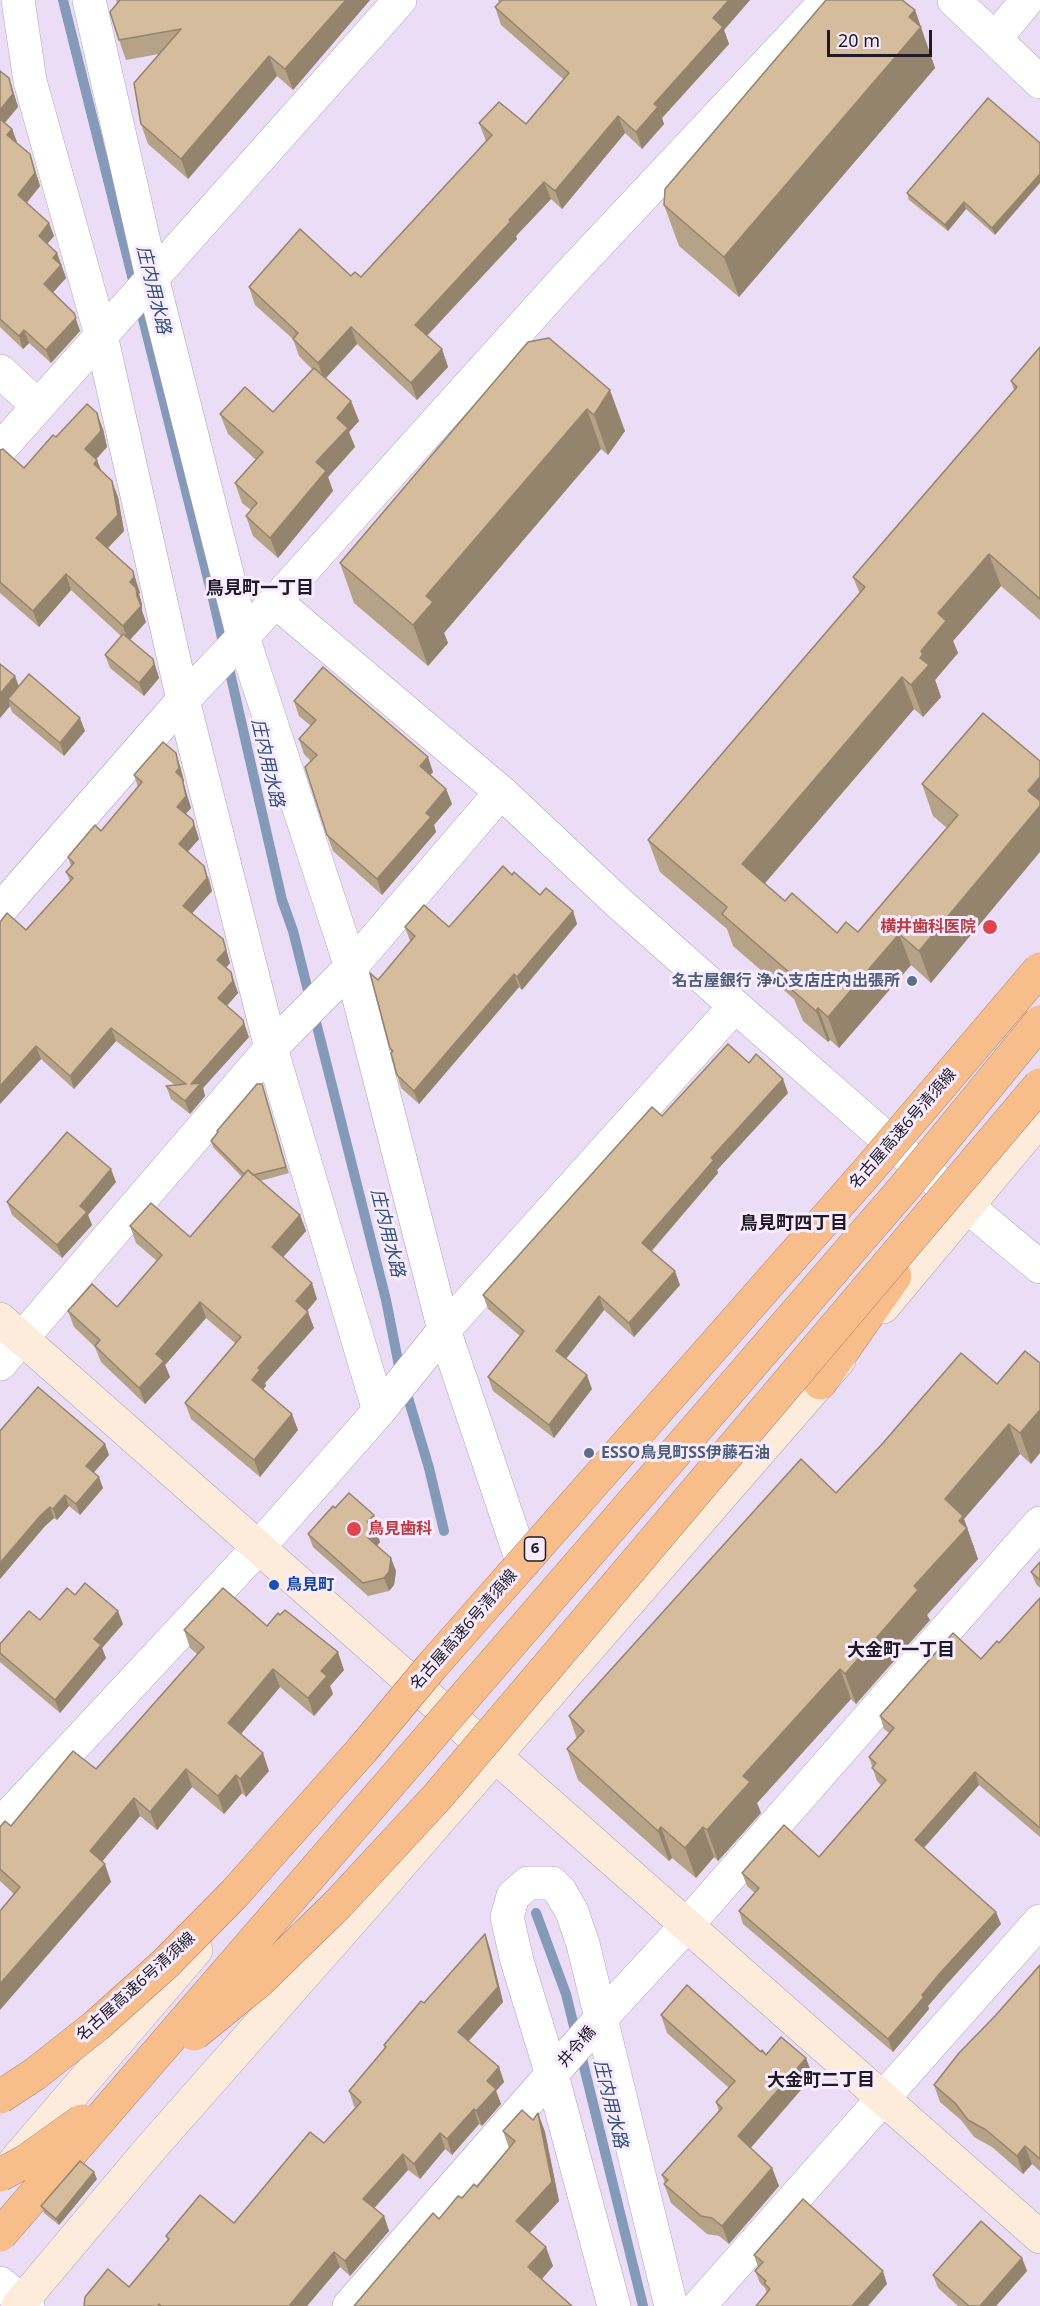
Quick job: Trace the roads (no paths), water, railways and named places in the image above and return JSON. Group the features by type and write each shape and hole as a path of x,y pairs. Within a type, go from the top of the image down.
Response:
{"highway":[{"name":"名古屋高速6号清須線","path":"0,2097 35,2074 97,2025 166,1963 235,1893 867,1172 1040,969"},
{"path":"0,2235 904,1188 1040,1022"},
{"path":"820,1383 959,1200 1040,1078"},
{"path":"0,2177 35,2154 168,2055 259,1981 338,1904 438,1796 1040,1085"}],"street":[{"path":"89,0 152,277 243,637 351,967 444,1330 523,1564"},
{"path":"0,449 400,0"},
{"path":"0,910 183,700 243,637 565,279 827,0"},
{"path":"954,0 1040,82"},
{"path":"995,39 1027,0"},
{"path":"16,9 30,81 101,335 183,700 271,1048 379,1411"},
{"path":"0,371 38,406"},
{"path":"275,601 501,792 620,904 735,1006 889,1141 1040,1267"},
{"path":"0,1364 11,1329 271,1048 351,967 501,792"},
{"path":"0,2177 420,1690 523,1564 889,1141 1040,962"},
{"path":"0,1825 258,1548 379,1411 444,1330 735,1006"},
{"path":"959,1200 1040,1119"},
{"path":"11,1329 1040,2237"},
{"path":"17,2299 820,1383"},
{"name":"井令橋","path":"349,2306 602,2018 687,1926 1040,1523"},
{"path":"614,2306 552,2075 517,1961 507,1917 513,1896 528,1883 552,1883 560,1891 572,1912 583,1944 671,2306"},
{"path":"699,2306 1040,1921"}],"waterway":[{"name":"庄内用水路","path":"63,0 135,288"},
{"name":"庄内用水路","path":"139,303 214,603 282,900 293,931 386,1300 400,1371 429,1468 444,1531"},
{"name":"庄内用水路","path":"536,1913 566,1994 643,2306"}],"place":[{"name":"横井歯科医院","path":"990,927"},
{"name":"名古屋銀行 浄心支店庄内出張所","path":"912,981"},
{"name":"ESSO鳥見町SS伊藤石油","path":"589,1453"},
{"name":"鳥見歯科","path":"354,1529"},
{"name":"鳥見町","path":"274,1585"}],"district":[{"name":"鳥見町一丁目","path":"260,589"},
{"name":"鳥見町四丁目","path":"794,1224"},
{"name":"大金町一丁目","path":"901,1651"},
{"name":"大金町二丁目","path":"821,2081"}]}
